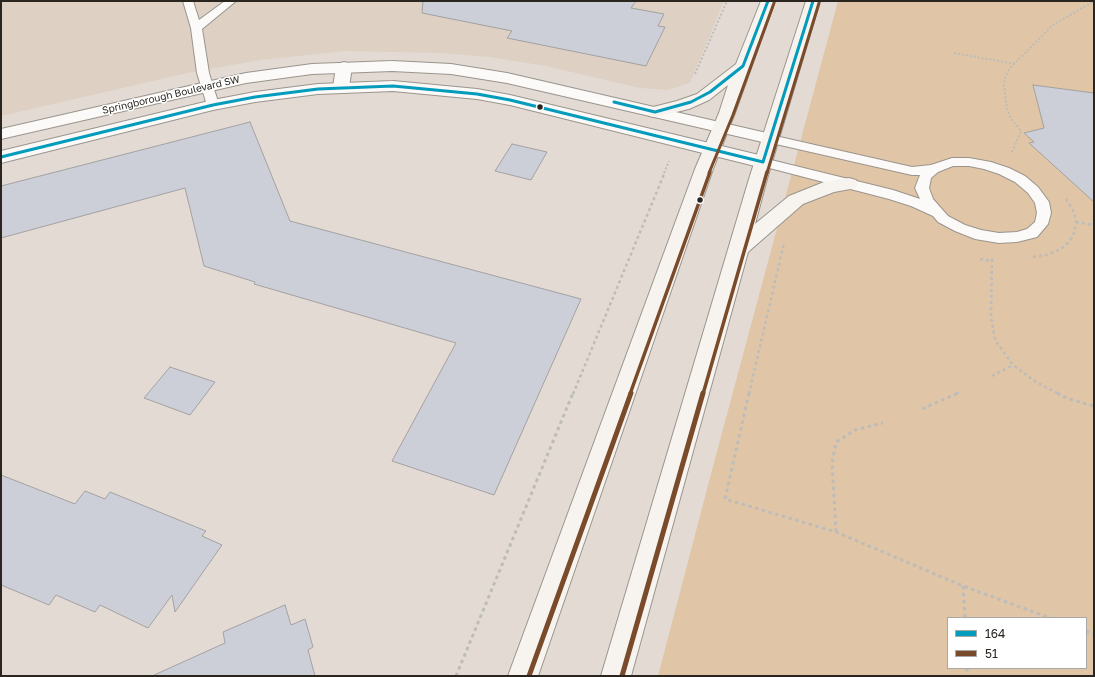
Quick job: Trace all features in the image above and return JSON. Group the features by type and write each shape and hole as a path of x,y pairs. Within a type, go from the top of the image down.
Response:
{"main road":[{"path":"522,676 712,150 768,1"},
{"path":"616,676 763,162 813,1"},
{"path":"655,112 683,105 703,96 743,66"},
{"path":"739,249 796,200 831,186 849,184"}],"street":[{"name":"Springborough Boulevard SW","path":"1,134 207,86 282,73 344,67 423,68 482,74 530,82 770,139"},
{"path":"341,87 344,67"},
{"name":"Springborough Boulevard SW","path":"1,156 214,105 279,93 341,87 393,86 477,94 763,162"}],"lane":[{"path":"188,1 196,28 203,73 214,105"},
{"path":"196,28 231,1"},
{"path":"763,162 892,194 916,203 936,213 960,228 980,235 999,238 1017,237 1032,233 1041,224 1044,214 1042,202 1033,190 1020,179 1004,171 986,165 969,162 952,162 933,169 912,171 770,139"},
{"path":"933,169 925,177 922,188 927,201 936,213"}],"path":[{"path":"692,80 727,1"},
{"path":"1004,171 1021,131 1011,119 1007,108 1004,85 1005,78 1010,68 1052,26 1068,15 1094,1"},
{"path":"954,53 1015,64"},
{"path":"456,676 672,156"},
{"path":"1030,258 1046,255 1059,250 1069,242 1074,233 1076,222 1074,212 1064,197"},
{"path":"1076,222 1094,225"},
{"path":"786,238 725,499 836,532 964,586 1047,617"},
{"path":"993,254 991,316 995,340 1013,365 1036,382 1069,399 1094,406"},
{"path":"992,376 1013,365"},
{"path":"922,409 960,392"},
{"path":"836,532 832,463 836,442 855,430 883,423"},
{"path":"964,586 965,617"}],"shaded area":[{"path":"1,1 724,1 690,83 668,90 640,88 546,66 489,57 440,53 345,51 261,60 192,72 1,116"},
{"path":"838,1 1094,1 1094,676 658,676"}],"building":[{"path":"423,1 636,1 631,8 664,14 658,26 665,27 646,66 507,38 512,31 422,13"},
{"path":"1033,85 1094,93 1094,202 1029,143 1034,142 1024,133 1044,128"},
{"path":"250,122 290,221 581,299 494,495 392,461 456,343 254,284 255,282 204,266 185,188 1,238 1,186"},
{"path":"512,144 547,152 531,180 495,171"},
{"path":"170,367 215,382 190,415 144,398"},
{"path":"1,475 75,504 85,491 105,499 110,492 206,531 202,536 222,545 175,612 172,595 148,628 100,605 95,612 56,595 49,605 1,585"},
{"path":"285,605 291,625 305,619 313,647 308,650 315,676 152,676 225,643 223,632"}],"transit line":[{"name":"164","path":"614,102 655,112 691,102 710,92 743,66 768,1"},
{"name":"164","path":"1,157 213,105 255,97 318,89 393,86 477,94 510,100 763,162 813,1"},
{"name":"51","path":"529,676 710,171 733,115 774,3"},
{"name":"51","path":"622,676 764,181 819,3"}]}
